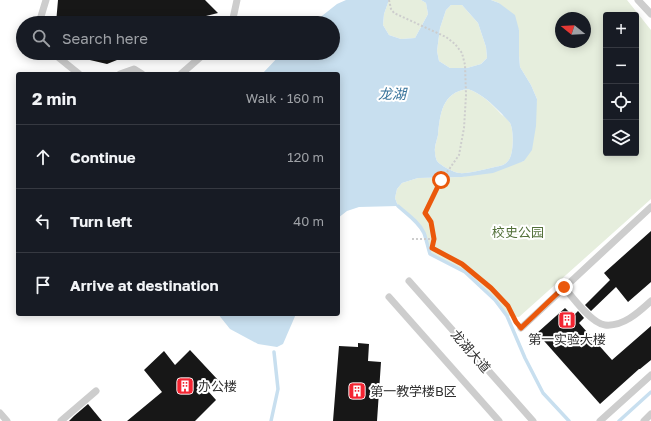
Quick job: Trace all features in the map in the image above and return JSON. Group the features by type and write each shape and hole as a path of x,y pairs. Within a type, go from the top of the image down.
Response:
{"lane":[{"path":"41,16 46,0"},
{"path":"234,16 237,0"},
{"path":"638,0 651,14"},
{"path":"62,60 77,72"},
{"path":"183,72 197,60"},
{"path":"126,72 134,69 139,72"},
{"path":"521,328 651,207"},
{"name":"龙湖大道","path":"409,281 533,421"},
{"path":"564,287 587,314 604,325 617,324 630,318 651,301"},
{"name":"龙湖大道","path":"389,297 499,421"},
{"path":"600,421 651,375"},
{"path":"61,421 96,391"},
{"path":"0,413 7,421"},
{"path":"644,421 651,414"}],"path":[{"path":"389,1 391,9 394,13 446,37 455,44 462,54 465,65 466,95 464,128 459,154 441,180 425,213 431,222 432,248 462,264 491,288 508,306 516,322 521,328"},
{"path":"412,239 432,239"}],"green space":[{"path":"389,0 421,0 426,3 428,14 415,38 401,39 389,35 383,25 384,14"},
{"name":"校史公园","path":"491,0 627,0 637,12 603,12 603,156 639,156 639,15 651,30 651,199 519,317 507,316 495,300 465,272 430,254 427,237 398,206 395,198 397,189 402,183 418,178 462,177 524,161 537,99 531,85 520,67 519,30 499,3"},
{"path":"451,5 462,5 478,23 486,47 487,58 481,64 467,68 450,68 439,61 437,51 440,28 446,10"},
{"path":"468,89 478,93 486,99 507,119 511,126 513,142 510,158 504,164 467,173 459,173 447,168 437,161 435,148 444,105 453,94"}],"water":[{"name":"龙湖","path":"346,0 389,0 384,14 383,25 389,35 401,39 415,38 428,14 426,3 421,0 491,0 499,3 515,15 519,30 520,67 531,85 537,99 536,126 532,150 524,161 493,173 462,177 418,178 402,183 397,189 395,198 398,206 359,207 347,211 340,216 340,72 264,72 275,60 340,60 340,16 322,16 337,4","holes":["451,5 462,5 478,23 486,47 487,58 481,64 467,68 450,68 439,61 437,51 440,28 446,10","468,89 478,93 498,110 509,122 513,142 511,154 507,162 499,166 467,173 459,173 441,165 435,156 440,119 444,105 453,94"]},
{"path":"220,316 295,316 283,344 277,347 258,344 230,329"}],"building":[{"path":"58,0 205,0 218,13 206,16 57,16"},
{"path":"90,60 117,60 107,64"},
{"path":"651,231 651,282 628,302 616,287 591,311 585,305 610,280 604,273"},
{"name":"第一实验大楼","path":"565,308 573,316 578,311 584,318 579,323 612,360 651,326 651,360 600,404 537,333"},
{"name":"第一教学楼B区","path":"358,343 369,344 368,361 381,362 377,421 333,421 339,346 358,347"},
{"name":"办公楼","path":"190,350 218,380 208,391 216,400 195,421 127,421 162,392 144,370 164,351 175,365"},
{"path":"88,404 102,421 69,421 74,416"}],"waterway":[{"path":"398,206 422,229 430,254 465,272 495,300 507,316 525,358 543,393 569,421"},
{"path":"271,421 278,389 274,352"},
{"path":"619,421 651,392"}],"place":[{"name":"第一实验大楼","path":"567,320"},
{"name":"办公楼","path":"185,386"},
{"name":"第一教学楼B区","path":"357,391"}],"route":[{"path":"441,180 425,213 431,222 434,239 432,248 462,264 491,288 508,306 516,322 521,328 564,287"}]}
